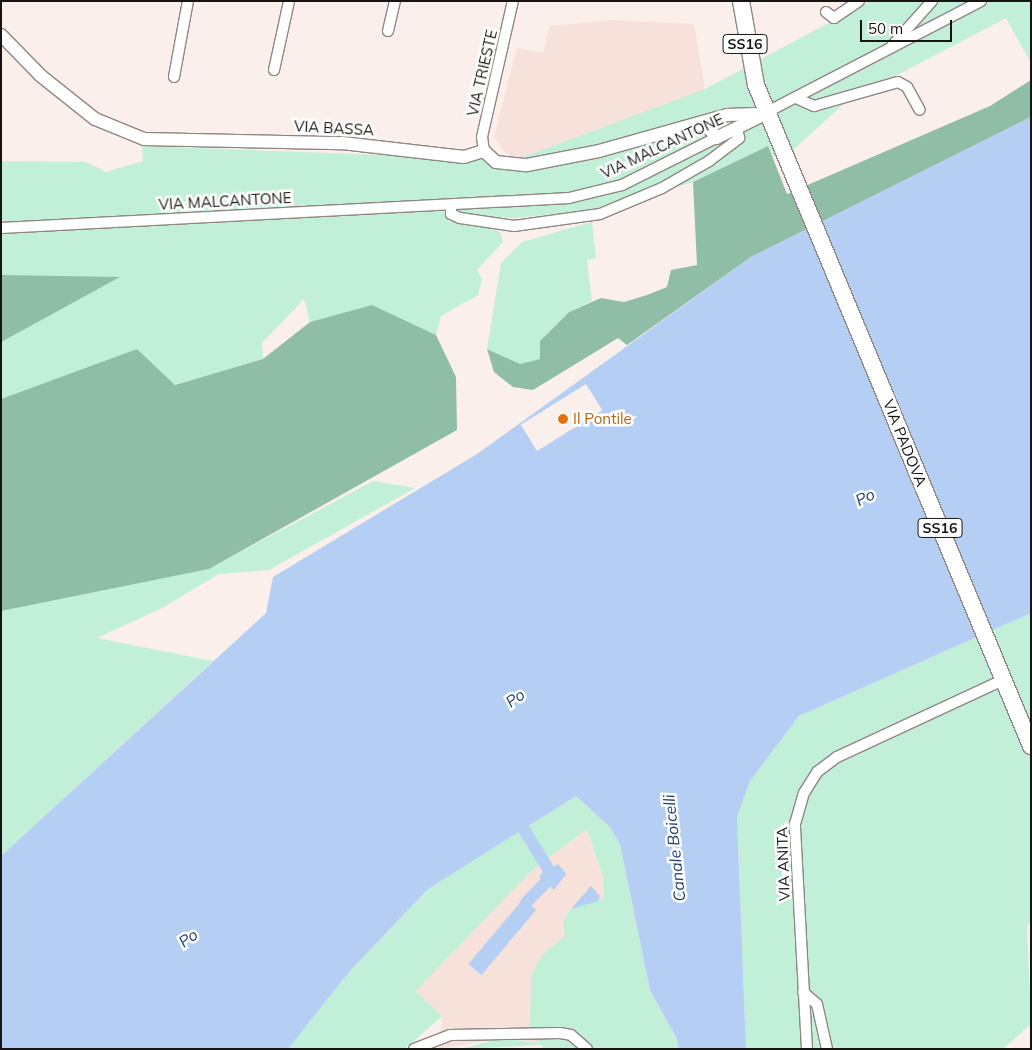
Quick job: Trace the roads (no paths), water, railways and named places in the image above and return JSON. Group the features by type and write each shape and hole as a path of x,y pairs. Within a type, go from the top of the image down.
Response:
{"main road":[{"name":"SS16","path":"741,1 749,64 761,113"},
{"name":"VIA PADOVA","path":"761,113 778,140 1031,746"}],"street":[{"path":"174,77 188,1"},
{"path":"274,70 289,1"},
{"path":"388,31 395,1"},
{"name":"VIA TRIESTE","path":"484,150 482,137 514,1"},
{"path":"826,12 834,18 859,1"},
{"path":"887,52 932,1"},
{"path":"484,150 496,162 535,164 727,115 761,113 796,98 887,52 981,1"},
{"name":"VIA BASSA","path":"1,35 41,76 95,119 136,137 342,143 464,157 484,150"},
{"path":"796,98 814,106 898,82 907,87 920,110"},
{"path":"727,115 737,128 758,121 761,113"},
{"path":"689,126 710,129 716,138"},
{"name":"VIA MALCANTONE","path":"1,228 451,206 595,194 737,128 739,138 709,161 662,188 600,214 514,226 460,218 451,214 451,206"},
{"name":"VIA ANITA","path":"807,1049 796,824 810,782 837,757 1003,680"},
{"path":"803,992 817,1004 828,1049"},
{"path":"414,1049 450,1035 560,1033 571,1035 587,1049"}],"water":[{"path":"1031,117 1031,613 799,716 750,781 737,817 746,1049 678,1049 677,1039 650,990 620,844 610,827 576,796 428,889 349,972 288,1049 1,1049 1,856 266,613 273,577 477,454 751,257"},
{"path":"558,864 566,874 554,890 539,876"},
{"path":"591,886 600,896 598,901 571,909"},
{"path":"523,899 536,910 481,975 468,964"}],"waterway":[{"path":"515,815 549,870 546,882 527,902"}],"place":[{"name":"Il Pontile","path":"563,419"}],"water label":[{"name":"Po","path":"865,497"},
{"name":"Po","path":"515,698"},
{"name":"Canale Boicelli","path":"674,848"},
{"name":"Po","path":"188,938"}]}
